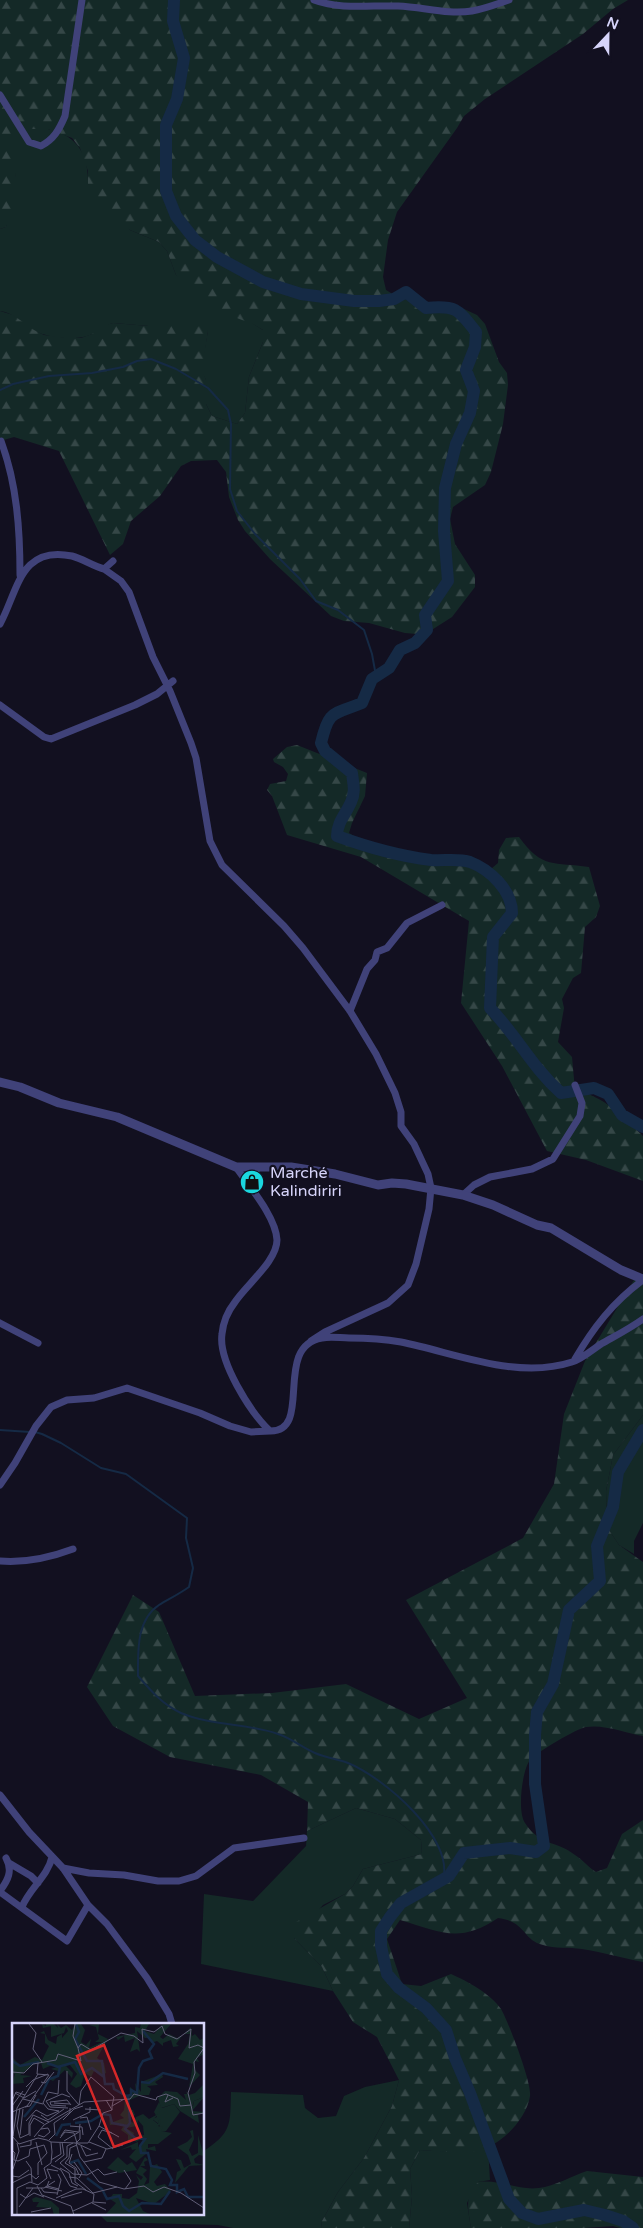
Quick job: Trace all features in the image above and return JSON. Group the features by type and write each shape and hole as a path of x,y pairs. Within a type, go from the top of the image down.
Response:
{"street":[{"path":"0,95 29,142 41,146 50,141 59,130 65,116 82,0"},
{"path":"314,0 325,4 341,6 400,6 439,11 472,11 509,0"},
{"path":"0,624 20,576 17,504 8,458 1,441"},
{"path":"0,1485 36,1426 51,1407 67,1400 94,1398 127,1388 251,1432 277,1431 283,1428 289,1418 296,1387 296,1359 302,1348 324,1332 388,1303 408,1285 420,1249 429,1209 431,1188 428,1174 414,1144 401,1126 402,1112 395,1093 376,1054 350,1011 290,933 222,865 210,841 196,758 170,683 153,658 129,592 121,580 104,569 74,556 59,554 42,556 20,576"},
{"path":"104,569 113,561"},
{"path":"0,705 44,737 51,739 135,705 158,694 170,683"},
{"path":"196,758 200,749"},
{"path":"350,1011 368,969 378,952 387,948 407,922 442,905"},
{"path":"0,1082 59,1104 117,1117 236,1167 291,1166 378,1184 392,1182 431,1188 493,1204 537,1225 551,1228 621,1270 643,1280 617,1301 597,1323 573,1362"},
{"path":"463,1195 474,1186 490,1178 532,1169 553,1160 580,1116 582,1103 575,1085"},
{"path":"236,1167 274,1226 277,1241 274,1252 265,1266 234,1302 226,1319 222,1335 223,1349 232,1374 257,1419 270,1430"},
{"path":"311,1340 324,1337 399,1342 517,1368 546,1368 573,1362 643,1319"},
{"path":"0,1323 38,1343"},
{"path":"0,1562 26,1561 57,1555 73,1549"},
{"path":"0,1795 29,1832 63,1868 88,1905 107,1924 147,1978 169,2014 172,2023"},
{"path":"63,1868 89,1873 124,1874 158,1881 179,1881 196,1876 234,1848 304,1838"},
{"path":"22,1907 26,1898 50,1866 52,1857"},
{"path":"38,1882 7,1861 9,1876 0,1891 67,1941 88,1905"}],"green space":[{"path":"0,0 628,0 613,9 583,34 485,99 464,116 397,212 388,240 383,277 386,290 399,298 436,306 464,309 477,315 485,324 499,362 507,373 508,385 503,424 491,472 485,485 453,507 450,519 455,544 475,575 475,587 452,617 430,631 417,634 405,633 369,623 344,621 331,616 270,559 245,531 238,520 229,497 226,472 217,460 191,461 181,466 160,496 131,521 123,544 110,555 59,451 14,437 0,441 0,311 13,315 44,335 68,338 81,338 92,334 102,326 113,323 149,326 198,324 208,331 202,370 206,380 206,404 212,416 237,424 245,413 249,377 263,342 263,330 253,324 215,310 193,296 176,275 167,251 159,242 130,230 108,215 91,195 88,184 88,171 80,148 72,138 48,129 24,129 16,141 13,152 16,182 14,202 6,227 0,229"},
{"path":"36,127 59,132 76,143 85,160 88,184 130,230 159,242 167,251 176,275 263,330 263,342 249,377 245,413 237,424 212,416 206,404 206,380 201,370 208,331 113,323 84,337 61,338 39,333 13,316 0,311 0,229 6,227 16,178 12,150 16,138 24,129"},
{"path":"297,745 367,773 365,796 349,833 362,841 416,854 462,857 491,869 498,863 499,850 506,838 519,837 527,847 542,859 558,864 589,867 600,906 596,917 585,927 581,973 573,978 562,999 564,1008 558,1042 572,1057 575,1090 604,1102 643,1136 643,1181 586,1160 547,1151 502,1066 461,1003 469,921 361,857 287,835 272,796 267,790 270,784 286,781 288,774 273,759 287,747"},
{"path":"637,1275 643,1278 643,1415 613,1455 606,1491 607,1527 619,1545 643,1562 643,1736 593,1726 582,1728 566,1736 530,1760 523,1781 521,1810 525,1823 537,1836 568,1850 596,1872 607,1868 622,1834 643,1820 643,1962 590,1950 552,1947 536,1943 514,1923 498,1918 472,1931 461,1933 439,1931 400,1920 387,1939 402,1984 421,1986 451,1974 471,1984 497,2003 509,2026 519,2052 530,2089 528,2104 520,2119 509,2133 481,2150 445,2152 420,2150 410,2169 412,2196 409,2228 321,2228 322,2221 338,2192 364,2158 392,2106 399,2080 377,2037 353,2022 333,1991 322,1967 294,1938 296,1922 345,1894 353,1886 363,1869 422,1854 421,1840 395,1819 356,1808 307,1831 308,1802 261,1775 170,1757 113,1726 87,1687 133,1595 159,1612 195,1696 272,1693 346,1684 419,1719 467,1698 406,1600 523,1538 554,1484 564,1414 585,1361"},
{"path":"643,1415 643,1523 634,1541 634,1554 619,1545 607,1527 606,1491 613,1455"},
{"path":"356,1808 395,1819 421,1840 422,1854 363,1869 353,1886 345,1894 323,1905 294,1938 322,1967 333,1991 201,1964 204,1894 253,1901 306,1846 307,1831"},
{"path":"399,2080 392,2106 364,2158 338,2192 322,2221 321,2228 233,2228 218,2225 107,2222 101,2216 205,2216 205,2150 225,2133 228,2127 231,2092 303,2095 305,2108 318,2118 336,2116 344,2096 365,2087"},
{"path":"488,2147 490,2180 478,2182 467,2203 471,2228 409,2228 412,2196 410,2169 420,2150 459,2152"},
{"path":"587,2171 643,2177 643,2228 620,2228 613,2226 584,2228 471,2228 468,2204 471,2193 478,2182 494,2182 524,2188 539,2188"}],"waterway":[{"path":"174,0 173,21 184,58 177,99 166,125 166,191 176,216 195,240 217,257 263,282 301,294 354,301 394,299 406,292 426,308 444,307 456,310 476,332 475,347 466,370 474,391 470,413 456,444 445,488 444,531 448,581 425,615 427,630 415,643 400,650 389,668 372,679 362,703 334,715 324,732 321,743 325,751 352,773 353,798 340,822 337,836 407,856 431,860 470,862 493,876 504,889 511,905 512,913 493,937 490,1008 541,1073 561,1093 594,1088 608,1094 622,1115 643,1127"},
{"path":"0,390 13,384 49,376 92,373 151,359 176,369 208,388 228,410 231,424 230,489 237,511 255,534 300,579 316,601 338,610 364,630 372,654 376,676"},
{"path":"0,1430 30,1432"},
{"path":"633,2228 623,2221 584,2210 538,2219 522,2213 509,2199 446,2030 426,2008 399,1988 387,1974 381,1946 381,1931 401,1903 449,1876 464,1853 510,1848 536,1852 544,1846 535,1784 537,1712 553,1684 569,1610 600,1581 597,1546 613,1507 618,1472 643,1430"},
{"path":"35,1432 61,1443 101,1468 126,1474 187,1518 186,1538 193,1568 189,1587 151,1611 142,1628 138,1657 138,1676 148,1687 163,1702 181,1713 205,1720 266,1730 288,1738 315,1753 348,1763 363,1770 397,1795 427,1828 438,1846 444,1863 443,1880"}],"place":[{"name":"Marché Kalindiriri","path":"252,1182"}]}
